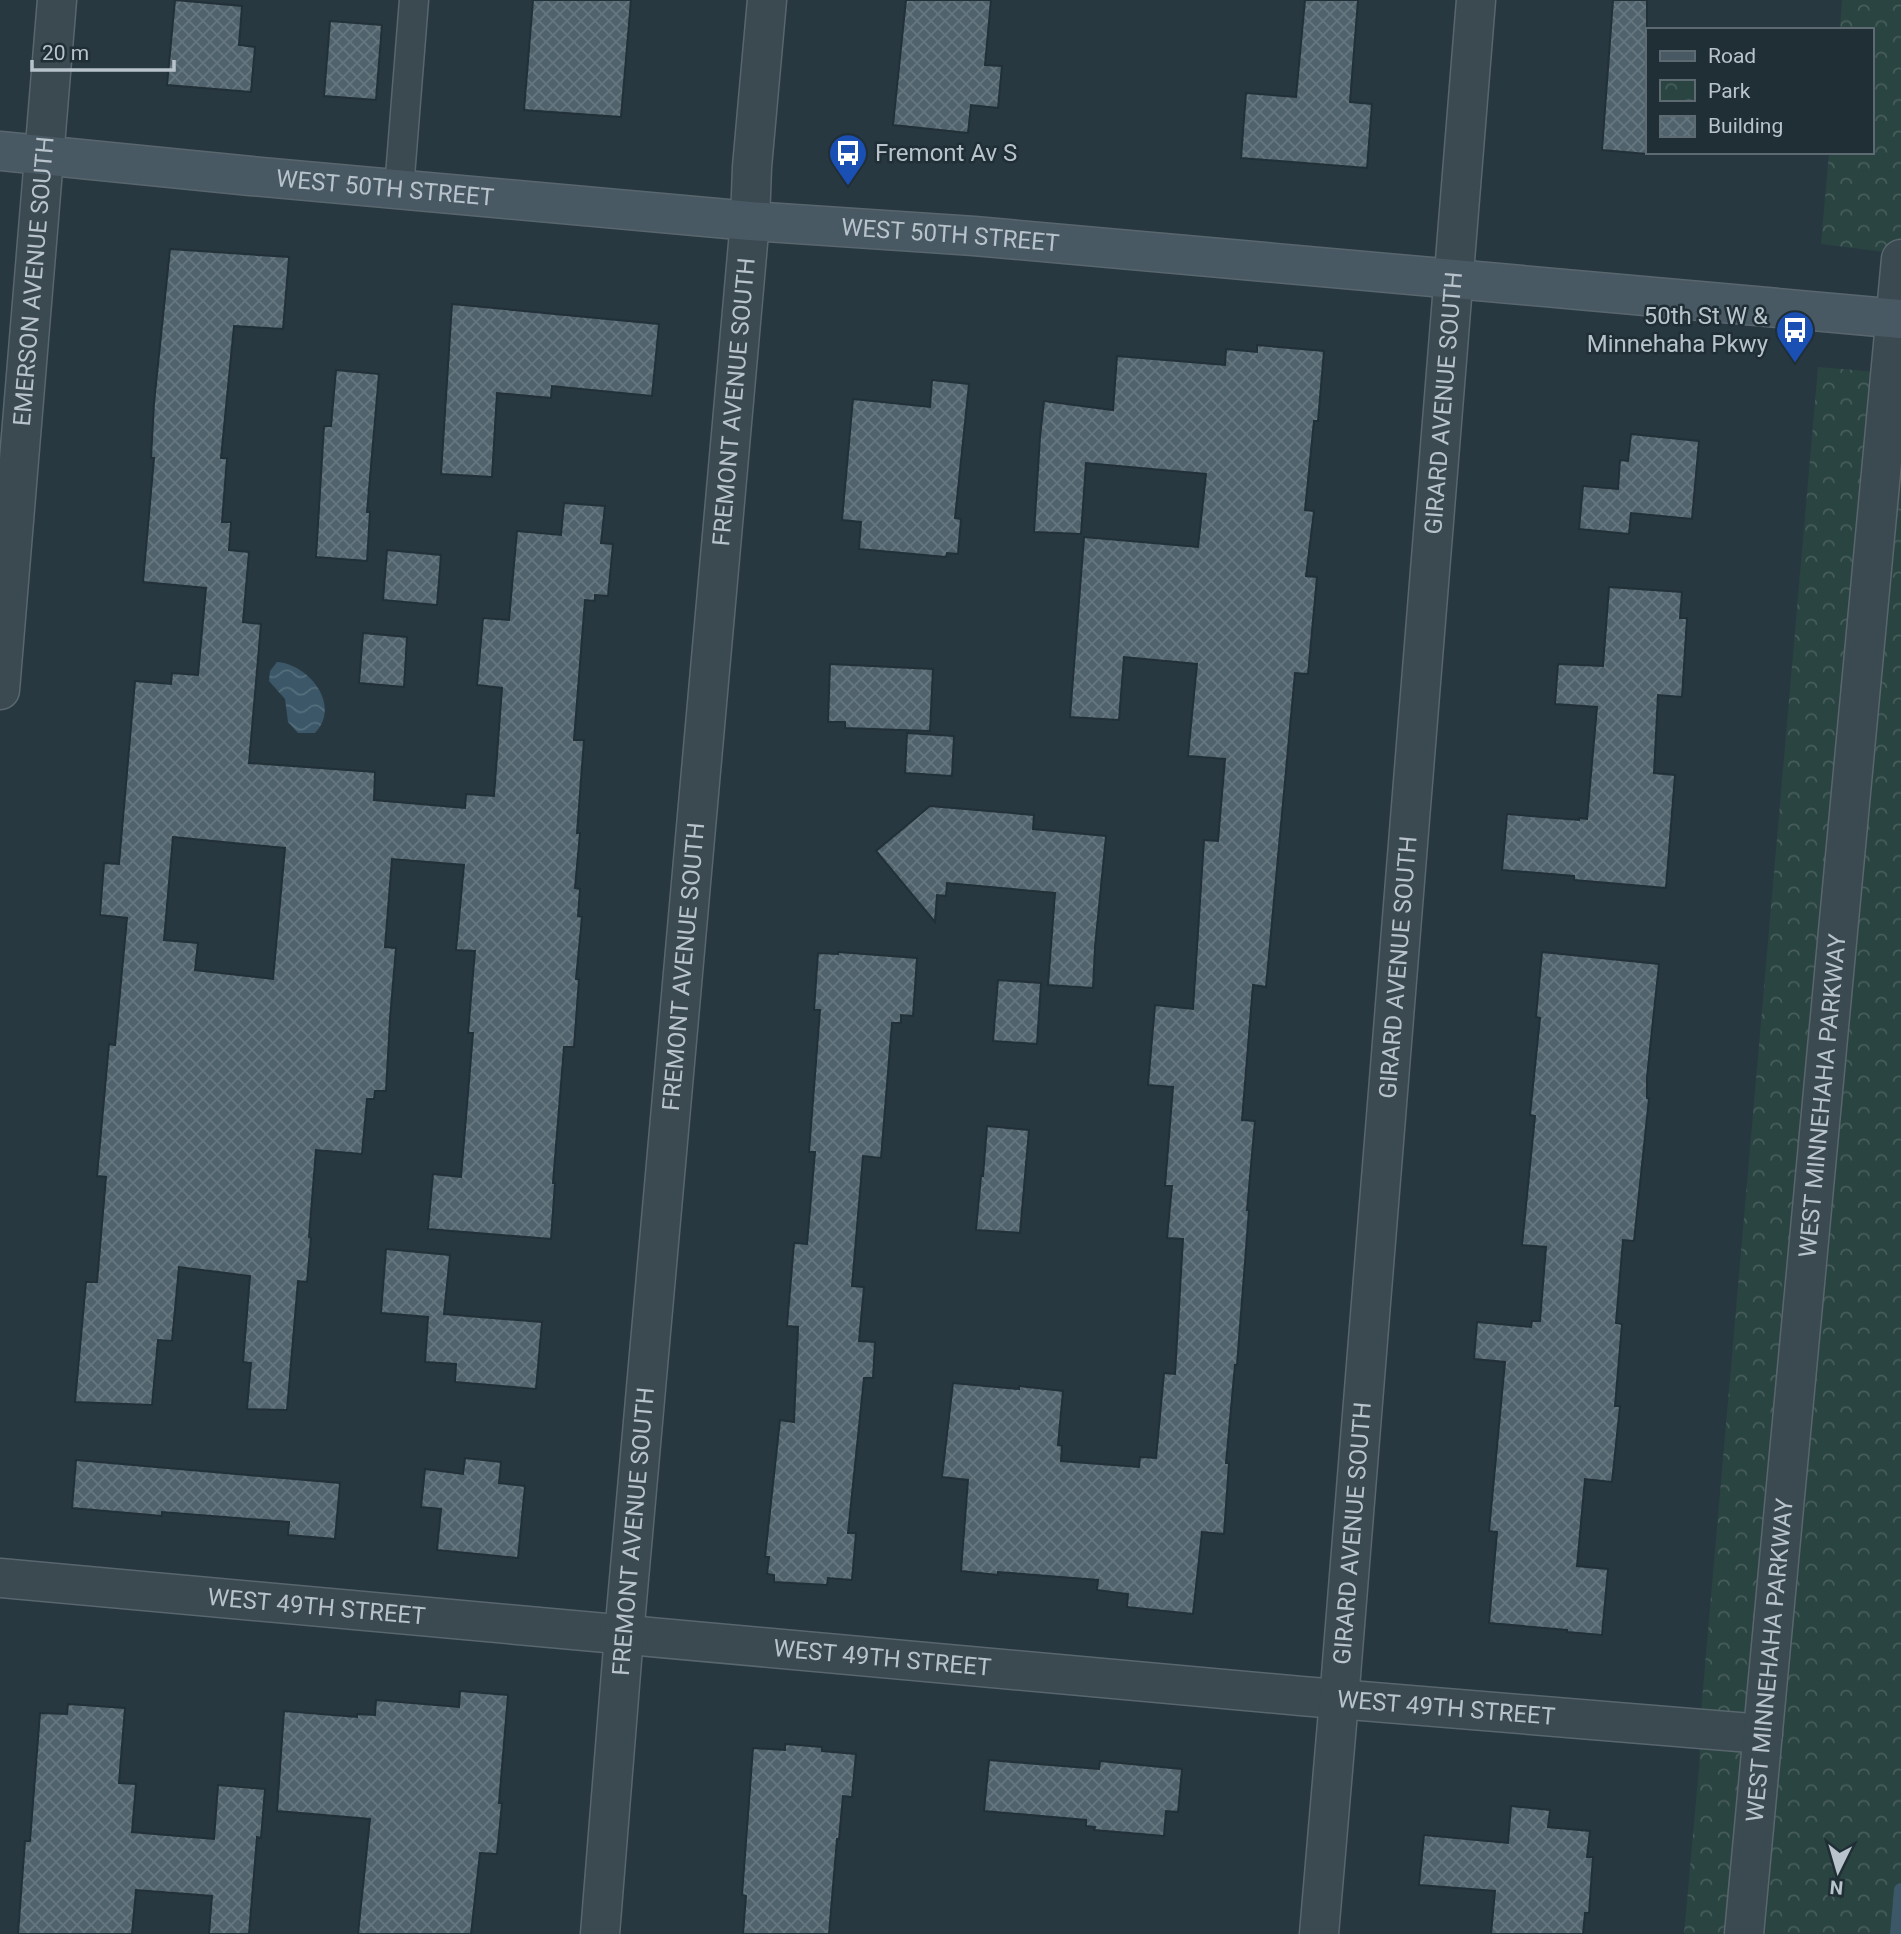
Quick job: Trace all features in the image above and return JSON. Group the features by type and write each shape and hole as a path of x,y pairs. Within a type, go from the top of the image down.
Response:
{"main road":[{"name":"WEST 50TH STREET","path":"0,151 750,222 974,236 1898,319"}],"street":[{"name":"EMERSON AVENUE SOUTH","path":"0,690 57,0"},
{"name":"FREMONT AVENUE SOUTH","path":"600,1934 624,1635 750,222 752,167 767,0"},
{"name":"GIRARD AVENUE SOUTH","path":"1319,1934 1476,0"},
{"name":"WEST MINNEHAHA PARKWAY","path":"1744,1934 1898,319 1901,259"},
{"name":"WEST 49TH STREET","path":"0,1578 1339,1700 1763,1734"}],"lane":[{"path":"399,189 414,0"}],"green space":[{"path":"1842,0 1901,0 1901,254 1821,244 1829,154 1873,154 1873,28 1840,28"},
{"path":"1818,367 1901,374 1901,1934 1684,1934 1699,1768 1702,1700"}],"water":[{"path":"277,662 300,670 318,688 325,711 315,733 298,733 288,722 285,699 269,681 270,671"}],"building":[{"path":"175,0 242,6 239,45 255,47 251,92 167,85"},
{"path":"533,0 631,0 621,117 524,110"},
{"path":"906,0 991,0 985,65 1002,66 998,108 971,105 968,133 893,125"},
{"path":"1305,0 1358,0 1350,102 1372,104 1367,168 1241,158 1246,93 1296,97"},
{"path":"1613,0 1647,0 1646,154 1602,150"},
{"path":"330,21 382,25 376,100 324,96"},
{"path":"170,249 289,257 283,329 234,326 221,458 227,458 222,522 231,522 229,550 249,552 243,622 261,624 249,763 375,772 374,800 465,808 466,794 494,796 502,688 477,685 483,618 509,620 517,531 561,535 564,503 605,506 601,543 613,544 608,596 595,595 595,601 585,600 574,740 584,740 575,888 580,889 578,916 582,917 576,979 579,979 574,1047 564,1047 551,1239 428,1229 433,1174 461,1177 473,1033 468,1033 475,951 456,950 464,865 392,859 385,947 396,948 386,1091 375,1091 374,1099 367,1099 362,1154 316,1150 307,1282 298,1281 287,1410 247,1409 251,1363 243,1362 250,1276 179,1267 172,1341 158,1340 152,1405 75,1402 86,1282 97,1282 106,1177 97,1176 109,1044 115,1045 127,918 100,915 104,863 119,864 135,681 171,684 172,673 198,675 206,588 143,582 154,458 151,458","holes":["173,837 285,848 273,979 195,970 198,943 164,940"]},
{"path":"452,304 659,324 652,396 552,386 551,398 497,393 492,477 441,474"},
{"path":"1257,345 1324,351 1318,421 1314,421 1305,510 1314,511 1306,576 1317,577 1308,674 1295,673 1266,987 1253,985 1242,1120 1255,1121 1237,1365 1226,1463 1229,1463 1224,1534 1202,1532 1193,1614 1127,1607 1128,1594 1097,1590 1098,1580 961,1571 968,1480 942,1477 953,1383 1063,1391 1058,1445 1062,1446 1061,1461 1139,1467 1140,1457 1156,1458 1164,1373 1175,1374 1183,1239 1167,1238 1172,1186 1165,1186 1173,1087 1148,1085 1155,1005 1193,1009 1204,840 1218,841 1225,759 1188,756 1197,664 1124,657 1119,720 1070,717 1084,537 1198,547 1206,474 1086,463 1081,534 1034,532 1040,437 1044,401 1113,410 1117,356 1225,365 1226,349 1257,352"},
{"path":"336,370 379,374 367,512 370,512 367,561 316,557 324,426 331,426"},
{"path":"932,380 969,384 955,518 961,519 958,554 947,553 946,557 859,549 861,522 842,520 853,399 930,407"},
{"path":"1631,434 1699,441 1692,519 1631,513 1629,534 1579,529 1583,486 1618,489 1620,460 1628,461"},
{"path":"387,550 441,555 437,605 383,600"},
{"path":"1609,587 1682,592 1680,618 1687,618 1682,697 1658,695 1654,773 1675,775 1666,888 1502,870 1507,814 1587,819 1597,707 1555,704 1558,664 1603,666"},
{"path":"363,633 407,637 404,687 359,683"},
{"path":"830,664 933,669 930,731 845,728 845,722 828,722"},
{"path":"907,733 954,736 952,776 905,773"},
{"path":"930,806 1034,815 1033,829 1106,836 1093,988 1048,985 1055,893 947,883 946,896 937,895 935,922 876,851"},
{"path":"1542,952 1659,964 1634,1241 1623,1240 1616,1323 1622,1324 1615,1406 1620,1406 1612,1482 1585,1479 1577,1566 1608,1569 1602,1635 1489,1623 1497,1532 1489,1531 1505,1362 1474,1359 1477,1322 1531,1327 1532,1321 1540,1321 1546,1247 1522,1245 1535,1116 1530,1115 1540,1018 1536,1017"},
{"path":"818,953 917,958 913,1016 901,1015 901,1023 892,1023 881,1158 863,1156 852,1286 864,1287 859,1341 875,1342 873,1378 864,1378 848,1533 856,1533 852,1580 828,1578 827,1585 774,1582 774,1575 767,1574 769,1557 765,1557 780,1420 794,1422 798,1327 787,1326 794,1243 807,1244 815,1152 809,1152 820,1010 814,1010"},
{"path":"998,980 1041,983 1037,1044 993,1041"},
{"path":"987,1126 1029,1130 1020,1233 976,1230"},
{"path":"386,1249 450,1255 444,1314 542,1322 536,1389 455,1382 456,1364 425,1362 428,1317 381,1313"},
{"path":"465,1458 501,1462 499,1483 525,1486 518,1558 437,1550 441,1509 421,1507 425,1469 463,1474"},
{"path":"76,1460 340,1483 335,1539 288,1535 289,1522 162,1512 162,1516 72,1508"},
{"path":"460,1691 508,1695 497,1854 480,1853 471,1934 358,1934 370,1819 277,1811 284,1711 357,1717 357,1714 375,1715 376,1700 459,1707"},
{"path":"68,1704 125,1708 119,1783 136,1784 132,1832 214,1839 218,1785 265,1789 261,1838 257,1837 249,1934 209,1934 212,1896 136,1890 132,1934 18,1934 25,1841 30,1841 40,1713 67,1714"},
{"path":"785,1744 822,1747 822,1751 856,1754 852,1797 843,1796 829,1934 743,1934 746,1896 742,1895 753,1748 785,1750"},
{"path":"989,1760 1099,1769 1100,1761 1182,1769 1178,1812 1166,1811 1164,1836 1094,1830 1095,1827 1086,1826 1086,1820 984,1811"},
{"path":"1511,1806 1550,1810 1548,1827 1590,1831 1587,1857 1593,1857 1589,1913 1585,1913 1583,1934 1491,1934 1495,1891 1419,1885 1424,1835 1508,1843"}],"waterway":[{"path":"1897,1934 1901,1890"}],"place":[{"name":"Fremont Av S","path":"848,187"},
{"name":"50th St W & Minnehaha Pkwy","path":"1795,364"}]}
